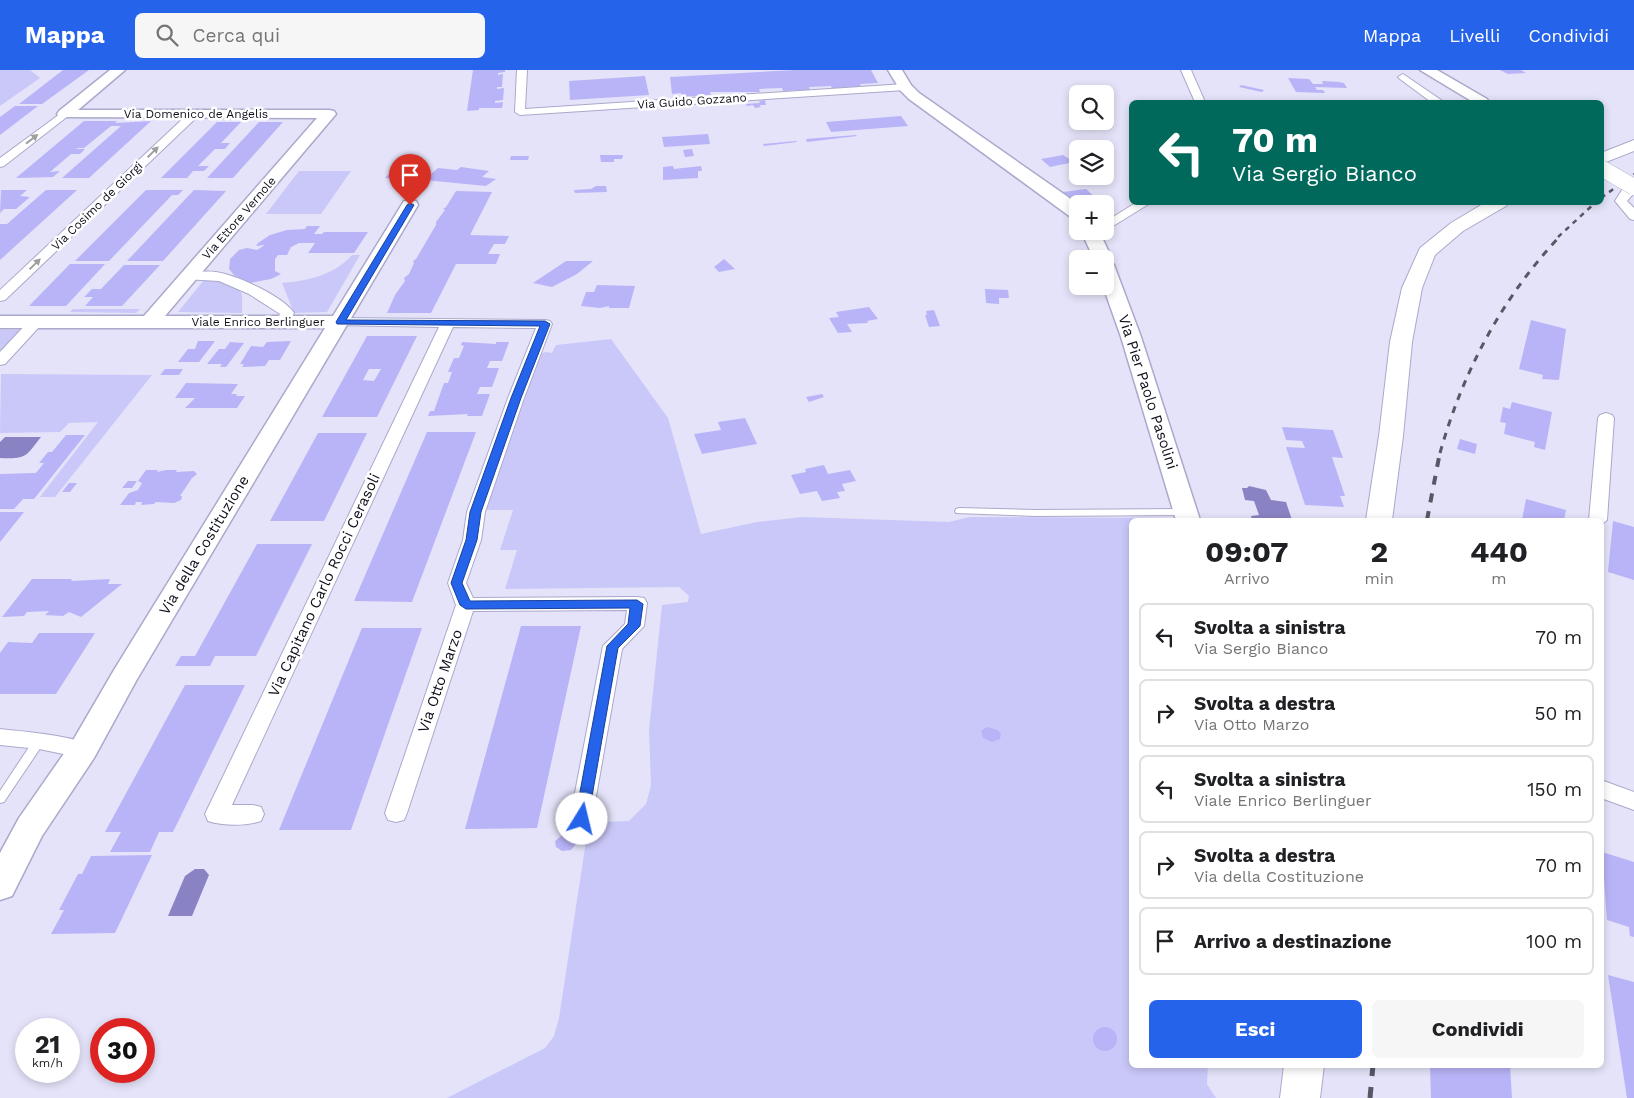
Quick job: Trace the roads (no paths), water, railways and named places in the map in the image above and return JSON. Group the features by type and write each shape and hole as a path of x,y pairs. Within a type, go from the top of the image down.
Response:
{"main road":[{"path":"1604,158 1634,145"},
{"path":"1379,518 1391,436 1400,342 1412,288 1427,252 1457,227 1495,205"},
{"path":"1300,1098 1304,1068"}],"street":[{"path":"0,164 118,70"},
{"name":"Via Guido Gozzano","path":"522,70 520,112 905,88"},
{"path":"895,70 905,88 914,96 1069,207"},
{"path":"1186,70 1198,100"},
{"path":"1426,70 1478,100"},
{"path":"1403,77 1434,100"},
{"name":"Via Domenico de Angelis","path":"64,114 329,114"},
{"name":"Via Cosimo de Giorgi","path":"0,298 194,114"},
{"name":"Via Ettore Vernole","path":"149,322 329,114"},
{"path":"1604,170 1634,188 1626,193 1621,201 1634,216"},
{"name":"Via della Costituzione","path":"0,886 30,827 83,750 124,677 410,205"},
{"path":"1114,222 1141,205"},
{"path":"189,276 222,277 257,294 283,308 286,312 283,322"},
{"name":"Via Pier Paolo Pasolini","path":"1114,290 1131,337 1187,516"},
{"name":"Viale Enrico Berlinguer","path":"0,322 545,324 516,398 476,512 472,540 457,583 466,605"},
{"path":"0,361 34,323"},
{"name":"Via Capitano Carlo Rocci Cerasoli","path":"253,814 216,814 448,323"},
{"path":"1598,518 1606,418"},
{"path":"466,605 637,604 634,626 613,646 582,819"},
{"name":"Via Otto Marzo","path":"396,812 466,605"},
{"path":"0,737 39,741 83,750"},
{"path":"1604,790 1634,801"}],"lane":[{"path":"960,511 1187,516"},
{"path":"0,798 39,741"}],"railway":[{"path":"1604,196 1634,174"},
{"path":"1558,237 1593,205"},
{"path":"1440,453 1460,393 1487,337 1520,285 1560,236"},
{"path":"1427,518 1440,452"},
{"path":"1370,1098 1373,1068"}]}
